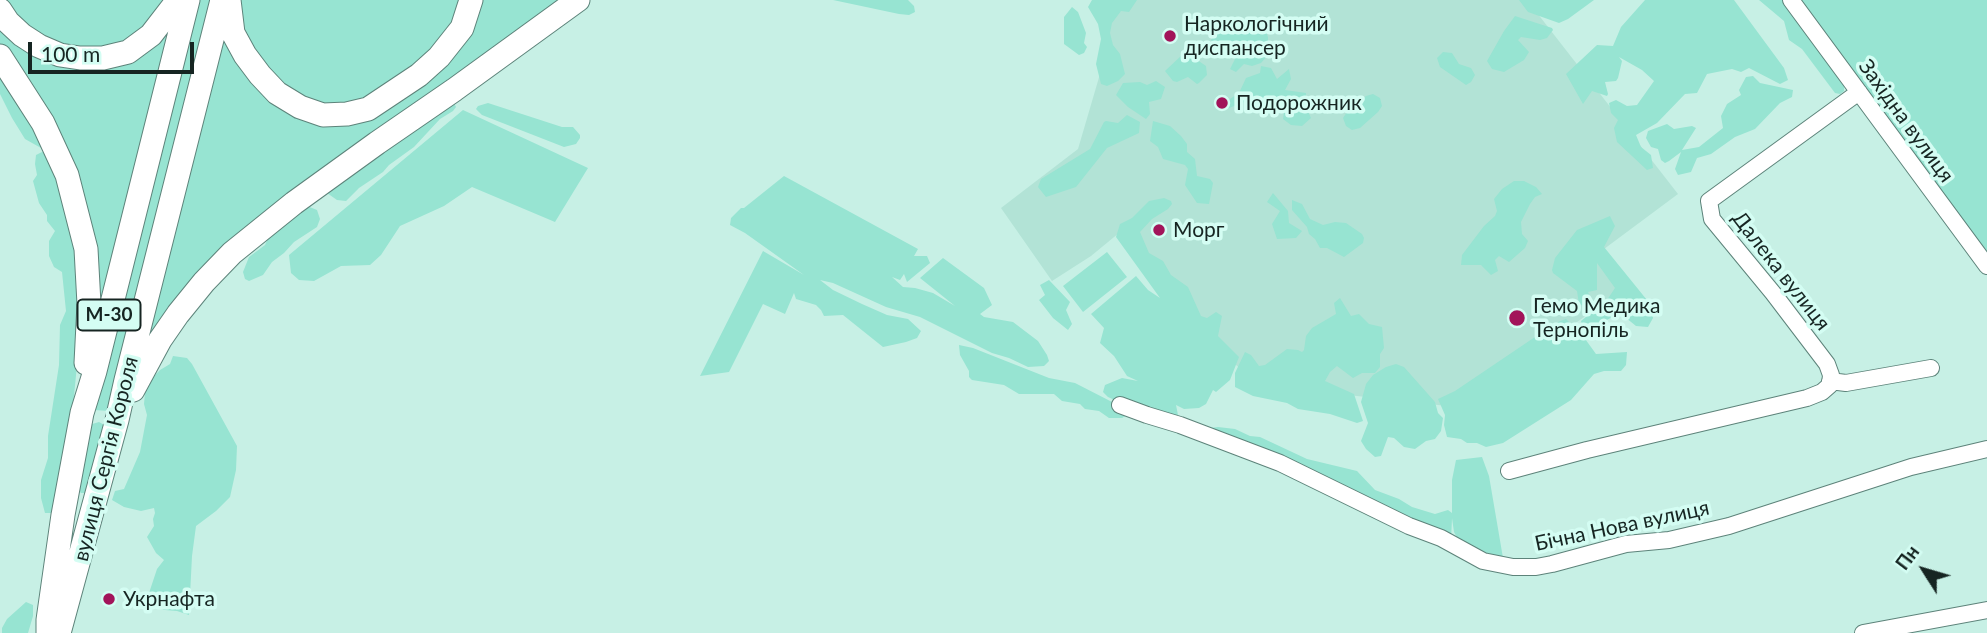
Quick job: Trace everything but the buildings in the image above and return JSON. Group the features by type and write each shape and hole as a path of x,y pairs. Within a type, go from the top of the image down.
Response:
{"highway":[{"path":"0,10 22,35 39,46 60,55 103,58 128,52 151,35 178,0"},
{"name":"вулиця Сергія Короля","path":"48,633 61,528 82,413 95,371 188,0"},
{"name":"вулиця Сергія Короля","path":"59,633 117,420 222,0"},
{"path":"229,0 233,33 260,75 277,93 300,107 323,115 347,114 368,109 419,75 439,57 462,28 471,0"},
{"name":"М-30","path":"117,420 160,340 204,282 232,253 304,195 578,0"},
{"path":"0,56 43,123 67,175 86,249 88,349 82,413 117,420"}],"street":[{"name":"Західна вулиця","path":"1791,0 1987,266"},
{"name":"Далека вулиця","path":"1830,381 1827,364 1712,219 1709,201 1859,92"},
{"path":"1509,471 1807,398 1822,392 1830,386 1830,381 1846,383 1931,368"},
{"name":"Бічна Нова вулиця","path":"1120,405 1280,463 1409,526 1441,538 1483,561 1513,567 1552,564 1626,544 1670,540 1729,526 1911,467 1987,449"},
{"path":"1863,633 1987,610"}],"shaded area":[{"path":"1,0 170,0 158,17 114,50 42,43"},
{"path":"195,0 214,0 110,411 94,410"},
{"path":"236,0 465,0 433,56 356,105 309,106 252,60"},
{"path":"475,0 563,0 313,179 145,348 223,25 284,106 389,101"},
{"path":"833,0 908,0 914,6 915,12 909,15 899,14"},
{"path":"1092,0 1137,0 1129,12 1121,11 1112,23 1110,33 1113,45 1120,54 1125,74 1107,86 1101,84 1096,64 1101,39 1098,24 1088,7"},
{"path":"1133,0 1527,0 1678,194 1600,252 1624,289 1456,407 1312,391 1245,373 1208,340 1125,228 1091,256 1052,281 1001,208 1078,149 1105,57 1101,25"},
{"path":"1519,0 1594,0 1559,23 1528,12"},
{"path":"1645,0 1734,0 1784,68 1788,80 1780,84 1749,68 1741,72 1732,69 1707,74 1697,93 1685,94 1657,123 1636,135 1641,147 1651,155 1653,168 1647,170 1617,142 1614,128 1618,120 1611,113 1609,103 1616,100 1627,106 1637,105 1654,81 1642,70 1619,57 1622,61 1618,78 1616,81 1605,82 1607,96 1592,91 1583,104 1566,74 1597,45 1613,46 1621,27"},
{"path":"1759,0 1782,0 1805,32 1840,72 1844,79 1844,91 1835,93 1802,49 1789,40 1784,21"},
{"path":"1799,0 1987,0 1987,254"},
{"path":"1072,7 1078,12 1086,33 1084,43 1087,47 1084,53 1079,55 1064,44 1064,17"},
{"path":"1515,16 1553,30 1547,38 1540,40 1521,37 1518,40 1529,52 1524,60 1504,72 1492,69 1487,61"},
{"path":"175,18 94,329 88,249 0,51 0,22 79,63"},
{"path":"1254,21 1264,27 1268,37 1268,55 1261,63 1252,66 1244,64 1236,72 1230,69 1235,59 1233,55 1221,51 1211,40 1225,23 1243,24"},
{"path":"1443,52 1452,53 1459,64 1471,68 1475,75 1471,82 1466,85 1440,67 1437,58"},
{"path":"1182,55 1190,55 1206,66 1207,75 1199,83 1188,77 1173,81 1165,71"},
{"path":"1261,66 1271,68 1277,79 1289,69 1291,79 1285,90 1306,93 1306,107 1311,118 1302,126 1291,125 1283,119 1285,106 1267,99 1252,99 1229,108 1227,101 1239,93 1246,78 1260,73"},
{"path":"0,72 40,139 41,148 25,139 12,118 0,94"},
{"path":"1753,76 1760,83 1793,90 1792,97 1780,103 1755,129 1735,137 1711,154 1697,158 1691,172 1678,175 1675,169 1681,152 1665,163 1661,160 1658,149 1651,147 1646,138 1648,131 1667,124 1674,129 1692,126 1696,128 1682,150 1699,147 1723,128 1721,116 1727,104 1741,95 1739,90 1746,77"},
{"path":"1156,81 1165,87 1161,99 1149,102 1150,114 1146,119 1116,95 1123,83 1140,82 1147,85"},
{"path":"1373,94 1380,98 1382,106 1378,112 1360,128 1352,130 1346,126 1343,118 1347,112 1366,96"},
{"path":"454,103 456,107 453,111 440,119 414,147 346,201 337,200 327,193 331,183"},
{"path":"488,103 562,127 573,127 580,138 576,144 564,147 482,115 476,109"},
{"path":"463,110 588,168 555,222 472,187 444,206 400,226 381,255 370,265 341,266 314,281 299,280 291,273 289,255"},
{"path":"1127,115 1140,122 1139,133 1107,148 1076,187 1046,197 1038,187 1041,179 1090,149 1104,122 1118,123"},
{"path":"1153,121 1170,126 1187,144 1187,152 1195,159 1197,176 1210,179 1213,183 1209,204 1197,203 1185,185 1188,169 1185,165 1163,159 1158,147 1150,141"},
{"path":"44,151 56,170 79,266 78,355 73,406 56,502 51,513 45,513 41,498 41,480 48,458 48,436 59,365 60,325 66,311 62,272 54,267 49,256 49,241 55,231 39,203 33,181 37,175 36,155"},
{"path":"784,176 918,249 914,256 927,256 930,263 907,282 904,274 900,280 892,277 903,287 933,293 955,306 920,278 943,258 984,288 992,305 980,314 1013,322 1038,341 1049,361 1044,366 1028,367 992,353 920,317 886,307 833,283 820,280 833,290 862,304 887,315 908,319 921,331 917,338 883,347 843,315 824,316 816,305 796,299 794,293 785,314 763,304 729,372 700,376 763,251 804,275 730,225 731,218 741,208"},
{"path":"1514,181 1524,181 1536,187 1542,194 1535,197 1521,222 1522,234 1528,241 1525,248 1509,262 1499,256 1495,260 1498,271 1491,275 1481,265 1461,265 1462,255 1495,216 1497,211 1494,199"},
{"path":"1273,193 1288,211 1289,223 1302,231 1296,238 1277,239 1272,224 1280,211 1267,202"},
{"path":"1164,198 1172,204 1140,232 1149,253 1163,261 1171,275 1188,287 1201,316 1207,318 1216,312 1222,316 1218,336 1239,357 1230,380 1216,392 1213,390 1206,404 1199,408 1184,409 1176,405 1178,415 1175,420 1130,407 1103,392 1105,385 1122,378 1138,381 1127,376 1114,356 1100,343 1104,328 1091,314 1136,276 1148,290 1160,298 1116,237 1120,224 1132,218 1149,201"},
{"path":"1292,200 1302,204 1310,219 1323,225 1346,223 1362,234 1363,243 1344,257 1327,248 1320,248 1292,210"},
{"path":"307,206 317,210 320,219 317,227 294,242 272,262 263,275 249,281 245,279 243,272 249,257 265,245 269,236"},
{"path":"1610,216 1615,226 1604,247 1651,305 1653,318 1648,327 1636,326 1620,313 1584,332 1581,321 1607,300 1615,288 1597,263 1597,290 1588,292 1591,298 1584,306 1579,304 1577,291 1552,270 1555,258 1577,230"},
{"path":"1107,252 1127,277 1083,312 1063,286"},
{"path":"1049,280 1070,302 1066,310 1072,324 1068,330 1053,318 1039,300 1045,295 1040,285"},
{"path":"1340,298 1351,316 1359,314 1369,324 1382,327 1384,348 1380,354 1380,367 1375,373 1362,373 1353,378 1337,366 1325,381 1354,394 1363,421 1357,423 1330,414 1298,409 1287,403 1253,396 1235,387 1235,373 1245,352 1251,355 1259,366 1265,365 1287,349 1302,352 1306,336 1312,328 1336,314 1334,303"},
{"path":"1566,319 1596,354 1627,352 1626,365 1621,371 1594,374 1571,400 1503,443 1486,447 1447,437 1445,415 1438,399 1455,391"},
{"path":"959,345 1049,378 1075,383 1114,403 1127,415 1122,418 1109,418 1099,411 1085,409 1080,404 1062,401 1054,394 1019,394 1004,385 972,380 960,355"},
{"path":"173,356 187,358 192,364 237,446 236,470 230,497 196,526 189,615 165,610 146,602 157,569 164,560 156,553 147,537 154,526 154,508 141,511 124,507 112,500 115,491 124,489 140,452 147,415 145,393 153,377 170,364"},
{"path":"1396,364 1404,367 1435,402 1438,413 1443,418 1441,431 1435,439 1426,441 1415,449 1404,447 1394,438 1388,437 1381,456 1375,457 1361,441 1368,423 1361,402 1366,384 1373,375"},
{"path":"99,422 106,426 87,493 81,493 79,491 89,425"},
{"path":"1218,427 1260,437 1307,459 1357,471 1375,490 1435,514 1448,510 1452,513 1452,480 1456,460 1482,457 1489,476 1503,558 1475,552 1461,545 1454,532 1452,518 1451,541 1210,428"},
{"path":"26,602 33,605 28,633 2,633 7,619"}],"place":[{"name":"Наркологічний диспансер","path":"1170,36"},
{"name":"Подорожник","path":"1222,103"},
{"name":"Морг","path":"1159,230"},
{"name":"Гемо Медика Тернопіль","path":"1517,318"},
{"name":"Укрнафта","path":"109,599"}]}
